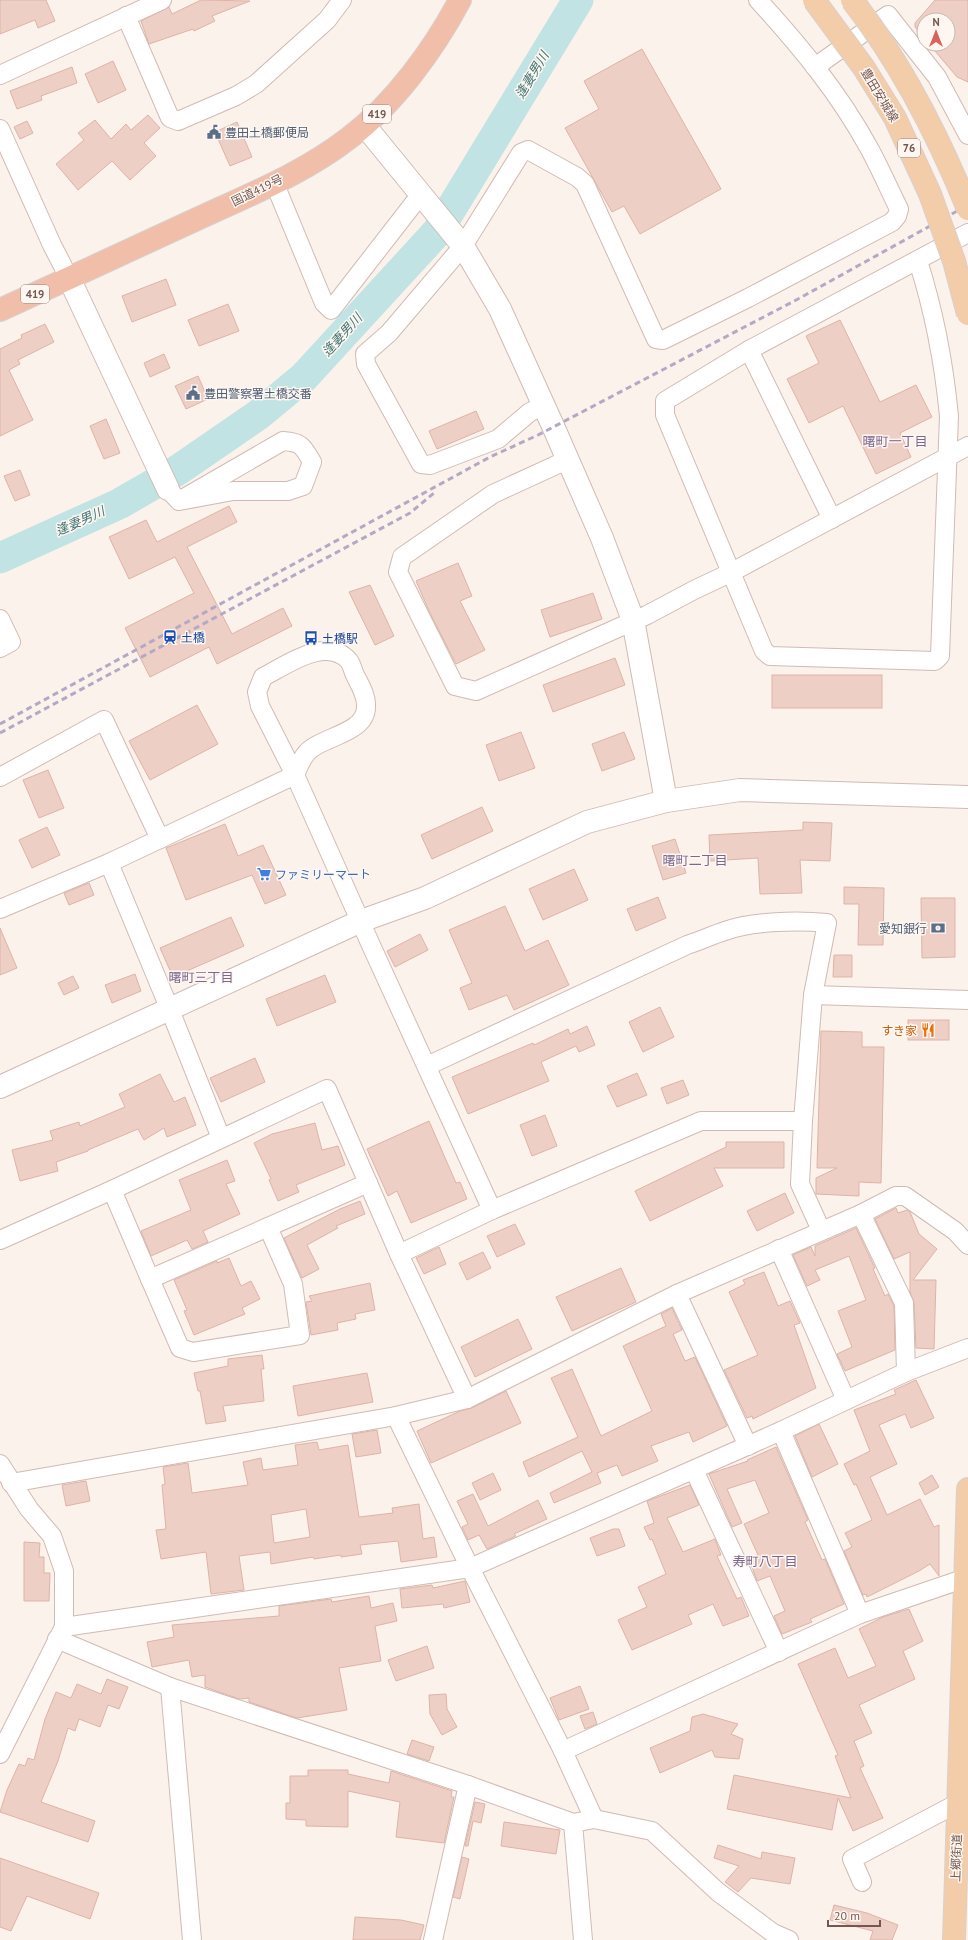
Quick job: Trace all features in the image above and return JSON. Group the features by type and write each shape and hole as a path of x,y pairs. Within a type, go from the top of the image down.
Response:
{"highway":[{"name":"国道419号","path":"0,310 274,182 319,158 365,126 399,89 429,51 460,0"}],"main road":[{"name":"豊田安城線","path":"814,0 860,62 895,118 930,194 954,261 968,314"},
{"name":"76","path":"852,0 900,69 933,132 968,209"},
{"name":"上郷街道","path":"954,1940 958,1803 963,1781 968,1489"}],"street":[{"path":"0,74 162,0"},
{"path":"126,16 170,118 178,121 236,96 256,84 328,20 342,0"},
{"path":"543,406 530,412 498,439 430,465 421,464 366,364 365,354 390,333 463,246 521,154 528,150 577,177 585,184 656,339 663,340 748,298 892,222 897,216 899,209 869,148 798,44 758,0"},
{"path":"815,67 888,15 938,77 968,136"},
{"path":"365,126 463,246 500,309 568,460 602,538 633,620 666,801"},
{"path":"0,129 52,245 70,278 148,449 173,495"},
{"path":"274,182 324,303 330,310 424,197"},
{"path":"918,261 927,288 946,378 949,416 940,656 935,661 770,656 764,651 665,415 665,401 749,350 968,234"},
{"path":"749,350 832,519"},
{"path":"283,441 296,442 305,449 312,462 303,486 288,491 233,491 173,495 283,441"},
{"path":"568,460 493,494 402,556 398,572 455,686 476,691 633,620 732,572 968,446"},
{"path":"0,619 10,642 0,648"},
{"path":"0,910 110,863 295,775 310,749 354,726 363,719 366,706 364,692 349,662 336,652 324,651 307,654 263,677 257,692 260,706 295,775 492,1210"},
{"path":"0,777 104,720 160,840"},
{"path":"274,734 288,743 310,749"},
{"path":"0,1087 361,921 425,898 587,822 666,801 740,790 968,797"},
{"path":"110,863 221,1138"},
{"path":"427,1066 687,945 726,930 768,923 797,921 827,923 813,995 802,1121 800,1184 821,1230"},
{"path":"813,995 968,1000"},
{"path":"0,1240 112,1190 327,1089 399,1254 467,1399"},
{"path":"399,1254 492,1210 701,1121 802,1121"},
{"path":"150,1279 368,1183"},
{"path":"112,1190 180,1348 193,1352 300,1335 293,1284 268,1227"},
{"path":"12,1483 396,1416 467,1399 677,1294 821,1230 861,1214 896,1196 905,1196 955,1231 968,1245"},
{"path":"861,1214 904,1303 906,1372"},
{"path":"779,1249 846,1400"},
{"path":"677,1294 748,1446"},
{"path":"60,1633 470,1568 748,1446 906,1372 968,1348"},
{"path":"396,1416 470,1568 564,1751 594,1819"},
{"path":"781,1431 860,1614"},
{"path":"0,1464 30,1509 52,1536 64,1571 60,1633 0,1754"},
{"path":"694,1470 779,1652"},
{"path":"564,1751 860,1614 966,1578"},
{"path":"60,1633 170,1687 468,1785 573,1822 594,1819 652,1831 718,1892 773,1933 789,1940"},
{"path":"170,1687 192,1940"},
{"path":"433,1940 468,1785"},
{"path":"862,1882 852,1859 958,1803"},
{"path":"573,1822 583,1940"}],"building":[{"path":"0,0 46,0 55,21 38,28 35,20 0,34"},
{"path":"201,0 250,1 212,16 215,21 194,31 193,29 149,44 141,21 169,7 172,14"},
{"path":"935,0 968,0 968,82 957,77 936,52 956,52 956,12 925,12"},
{"path":"642,49 721,189 640,234 624,206 612,212 565,128 599,109 584,81"},
{"path":"113,61 126,90 98,103 85,74"},
{"path":"72,67 77,83 41,96 42,100 17,109 10,91"},
{"path":"148,115 160,128 144,143 156,156 130,180 112,161 78,190 56,164 84,140 78,133 95,120 111,139 126,124 131,130"},
{"path":"27,121 33,133 20,139 14,127"},
{"path":"237,122 252,157 230,166 215,132"},
{"path":"166,279 176,305 132,322 122,296"},
{"path":"228,304 239,331 199,346 188,320"},
{"path":"840,320 880,402 916,385 932,417 900,433 911,457 876,474 843,406 809,423 787,379 819,363 806,336"},
{"path":"45,324 54,342 18,360 20,364 9,370 33,420 0,436 0,349 22,338 21,335"},
{"path":"164,354 170,368 150,377 144,363"},
{"path":"198,376 208,399 186,409 175,386"},
{"path":"476,411 484,429 437,449 429,431"},
{"path":"106,419 120,453 104,459 90,426"},
{"path":"20,470 30,495 15,501 4,476"},
{"path":"229,506 237,522 187,547 232,634 283,608 292,626 217,664 209,647 150,677 125,628 194,593 175,557 129,579 109,537 146,520 157,542"},
{"path":"458,563 472,596 460,601 485,650 456,664 430,613 416,581"},
{"path":"370,585 394,636 375,645 349,592"},
{"path":"593,593 602,619 550,637 541,610"},
{"path":"615,658 625,685 553,712 543,685"},
{"path":"772,675 882,675 882,708 772,708"},
{"path":"197,705 218,744 150,780 129,741"},
{"path":"521,732 535,768 499,781 486,745"},
{"path":"624,732 635,759 602,771 592,744"},
{"path":"48,770 64,808 39,818 23,780"},
{"path":"482,807 493,831 432,859 421,835"},
{"path":"803,822 832,823 830,861 800,860 802,893 760,894 758,858 710,861 709,835 803,830"},
{"path":"225,824 238,856 263,845 286,895 265,904 252,875 186,900 166,848"},
{"path":"47,827 60,855 32,868 19,840"},
{"path":"675,839 686,873 663,880 652,846"},
{"path":"574,869 588,900 543,920 529,889"},
{"path":"89,883 94,895 69,905 64,893"},
{"path":"844,887 884,888 883,945 858,945 859,904 844,904"},
{"path":"658,897 666,918 636,931 627,909"},
{"name":"愛知銀行","path":"921,898 955,898 955,957 922,958"},
{"path":"505,906 525,951 548,940 569,985 514,1010 507,995 469,1010 460,988 472,983 449,930"},
{"path":"231,917 244,946 173,977 160,948"},
{"path":"0,928 17,968 0,975"},
{"path":"420,934 428,950 395,967 387,951"},
{"path":"834,955 852,955 852,977 833,977"},
{"path":"135,974 141,991 112,1003 105,985"},
{"path":"325,975 336,1002 277,1026 266,999"},
{"path":"73,976 79,988 64,995 58,983"},
{"path":"660,1007 674,1037 643,1052 629,1022"},
{"name":"すき家","path":"908,1020 949,1020 949,1040 908,1040"},
{"path":"587,1026 595,1045 579,1052 576,1046 541,1062 549,1081 468,1114 452,1077 533,1043 534,1045 568,1029 570,1034"},
{"path":"821,1031 862,1032 862,1047 884,1047 881,1183 859,1182 859,1196 816,1194 816,1178 837,1168 817,1168"},
{"path":"255,1058 265,1082 221,1102 210,1078"},
{"path":"637,1073 647,1095 617,1107 607,1086"},
{"path":"160,1074 174,1102 185,1097 196,1125 167,1137 164,1128 144,1140 138,1129 88,1151 56,1162 58,1171 20,1181 12,1150 53,1140 50,1131 79,1122 80,1126 125,1107 119,1094"},
{"path":"683,1080 689,1095 667,1104 661,1088"},
{"path":"545,1115 557,1146 532,1156 520,1125"},
{"path":"429,1121 456,1183 460,1182 467,1199 411,1223 397,1191 388,1196 367,1149"},
{"path":"315,1123 322,1150 338,1146 345,1165 296,1185 299,1192 278,1201 269,1180 271,1179 254,1143 272,1134"},
{"path":"726,1142 784,1142 784,1168 714,1168 723,1186 650,1221 635,1191 726,1147"},
{"path":"227,1160 235,1181 226,1184 240,1214 203,1231 208,1242 192,1249 187,1240 151,1256 141,1231 191,1210 179,1180"},
{"path":"785,1193 794,1213 757,1231 747,1211"},
{"path":"360,1201 365,1214 336,1226 338,1228 307,1245 319,1269 302,1278 284,1238 340,1209"},
{"path":"896,1208 898,1213 907,1210 910,1212 919,1234 937,1249 913,1280 936,1280 934,1349 916,1348 914,1303 910,1292 910,1252 894,1259 875,1219"},
{"path":"515,1224 525,1244 497,1257 487,1236"},
{"path":"856,1228 875,1268 873,1269 885,1296 888,1294 894,1306 895,1350 845,1371 837,1354 852,1347 838,1311 866,1300 849,1256 815,1270 820,1280 807,1286 793,1255 811,1247 815,1256 815,1246"},
{"path":"439,1247 446,1264 424,1274 416,1258"},
{"path":"483,1252 491,1268 467,1280 459,1263"},
{"path":"229,1258 241,1286 251,1281 260,1299 242,1308 245,1314 194,1335 184,1311 187,1310 174,1280 217,1261 217,1263"},
{"path":"621,1268 636,1302 572,1331 556,1297"},
{"path":"764,1272 778,1306 790,1301 800,1323 794,1325 816,1388 753,1419 752,1416 747,1418 724,1370 758,1355 729,1292 745,1284 743,1280"},
{"path":"370,1283 375,1310 355,1314 356,1319 337,1323 338,1330 311,1335 306,1302 312,1301 309,1296"},
{"path":"672,1308 682,1330 673,1334 685,1361 695,1357 727,1426 693,1442 689,1432 651,1446 658,1461 622,1476 617,1465 597,1473 601,1483 554,1503 550,1493 592,1472 582,1451 529,1477 523,1462 578,1437 551,1378 572,1369 601,1436 652,1411 623,1346 666,1326 661,1314"},
{"path":"518,1319 532,1349 475,1377 461,1347"},
{"path":"262,1355 264,1369 261,1369 264,1401 223,1406 226,1421 206,1424 200,1391 198,1391 194,1373 228,1366 228,1359"},
{"path":"367,1373 373,1402 298,1416 293,1386"},
{"path":"916,1380 934,1418 911,1428 905,1414 879,1425 897,1464 870,1477 887,1515 920,1499 934,1527 939,1525 939,1576 930,1564 867,1597 866,1594 863,1595 844,1551 852,1547 845,1533 872,1520 856,1484 854,1485 844,1464 870,1451 854,1410 896,1394 894,1390"},
{"path":"506,1391 521,1423 431,1463 417,1431 460,1411 472,1408"},
{"path":"819,1424 838,1464 812,1477 795,1436"},
{"path":"377,1430 381,1453 356,1457 352,1434"},
{"path":"317,1442 319,1450 348,1445 359,1517 393,1513 392,1508 419,1504 423,1539 434,1537 437,1557 401,1562 398,1541 360,1545 362,1554 314,1559 313,1557 271,1564 270,1552 239,1556 244,1590 211,1594 206,1552 161,1559 156,1530 166,1529 162,1485 165,1484 163,1467 188,1463 192,1493 248,1485 243,1462 261,1458 263,1470 298,1465 295,1445","holes":["306,1509 310,1537 274,1543 271,1515"]},
{"path":"776,1447 808,1520 805,1522 822,1560 825,1559 844,1604 810,1619 812,1622 782,1634 774,1616 785,1611 770,1576 757,1581 749,1559 758,1555 744,1524 769,1513 755,1480 727,1489 742,1523 732,1527 709,1474 748,1461 747,1460"},
{"path":"493,1473 501,1490 480,1500 472,1483"},
{"path":"932,1475 939,1487 925,1495 919,1483"},
{"path":"86,1481 90,1501 66,1506 62,1485"},
{"path":"690,1485 699,1505 667,1518 683,1552 715,1539 721,1555 717,1556 737,1599 741,1597 749,1616 723,1626 713,1604 688,1615 692,1624 632,1650 618,1620 647,1607 638,1587 666,1574 652,1539 650,1540 644,1527 654,1523 647,1501"},
{"path":"473,1494 488,1526 538,1500 547,1519 514,1534 516,1536 487,1549 479,1535 468,1540 462,1527 468,1524 457,1501"},
{"path":"613,1529 619,1529 625,1546 597,1556 590,1538"},
{"path":"24,1542 40,1543 39,1557 44,1557 44,1573 50,1573 49,1601 24,1601"},
{"path":"465,1581 470,1602 444,1608 443,1604 402,1608 400,1589 432,1585 433,1588"},
{"path":"369,1596 371,1608 393,1603 397,1621 375,1626 381,1661 339,1668 347,1710 297,1718 249,1702 249,1698 239,1699 205,1687 205,1675 192,1677 189,1660 152,1667 147,1642 174,1637 172,1625 279,1616 279,1606 331,1599 332,1602"},
{"path":"909,1609 923,1641 903,1651 915,1679 859,1705 872,1733 854,1741 864,1766 860,1768 883,1818 853,1831 838,1798 832,1830 727,1809 734,1775 851,1798 835,1756 838,1755 798,1664 835,1648 848,1678 876,1666 859,1629 883,1617"},
{"path":"427,1646 434,1668 396,1681 388,1660"},
{"path":"107,1679 128,1687 119,1709 108,1705 100,1727 79,1719 75,1731 68,1728 58,1761 41,1802 95,1821 88,1842 0,1812 7,1790 19,1764 25,1766 28,1758 34,1760 45,1719 56,1692 71,1698 77,1684 101,1694"},
{"path":"580,1686 589,1709 559,1720 550,1698"},
{"path":"446,1694 447,1709 457,1727 442,1735 430,1714 429,1695"},
{"path":"593,1712 597,1724 585,1729 580,1716"},
{"path":"703,1714 738,1724 731,1734 743,1739 739,1759 715,1757 712,1750 660,1773 650,1748 690,1731 692,1717"},
{"path":"412,1740 434,1747 429,1761 407,1754"},
{"path":"308,1770 348,1770 348,1774 389,1783 391,1771 452,1791 451,1797 454,1797 444,1843 396,1837 400,1802 348,1791 348,1827 306,1826 306,1820 286,1819 286,1803 290,1803 290,1776 308,1776"},
{"path":"475,1802 485,1804 481,1823 473,1821 468,1846 465,1846"},
{"path":"504,1822 560,1830 556,1854 501,1846"},
{"path":"718,1845 761,1859 762,1852 795,1858 790,1884 751,1878 738,1892 725,1882 739,1866 714,1858"},
{"path":"462,1857 469,1859 460,1899 453,1897"},
{"path":"0,1858 99,1893 90,1919 27,1896 11,1931 0,1927"},
{"path":"834,1905 867,1913 898,1925 892,1940 870,1940 873,1931 830,1920"},
{"path":"355,1917 401,1920 424,1925 420,1940 353,1940"}],"waterway":[{"name":"逢妻男川","path":"0,558 119,504 178,470 258,415 304,377 437,232 578,0"}],"railway":[{"path":"0,724 490,457 538,435 798,299 968,205"},
{"path":"0,733 410,513 434,493"}],"place":[{"name":"豊田土橋郵便局","path":"214,132"},
{"name":"豊田警察署土橋交番","path":"193,393"},
{"name":"土橋","path":"170,637"},
{"name":"土橋駅","path":"311,638"},
{"name":"ファミリーマート","path":"264,874"},
{"name":"愛知銀行","path":"938,928"},
{"name":"すき家","path":"928,1030"}],"district":[{"name":"曙町一丁目","path":"895,441"},
{"name":"曙町二丁目","path":"695,860"},
{"name":"曙町三丁目","path":"201,977"},
{"name":"寿町八丁目","path":"765,1561"}]}
